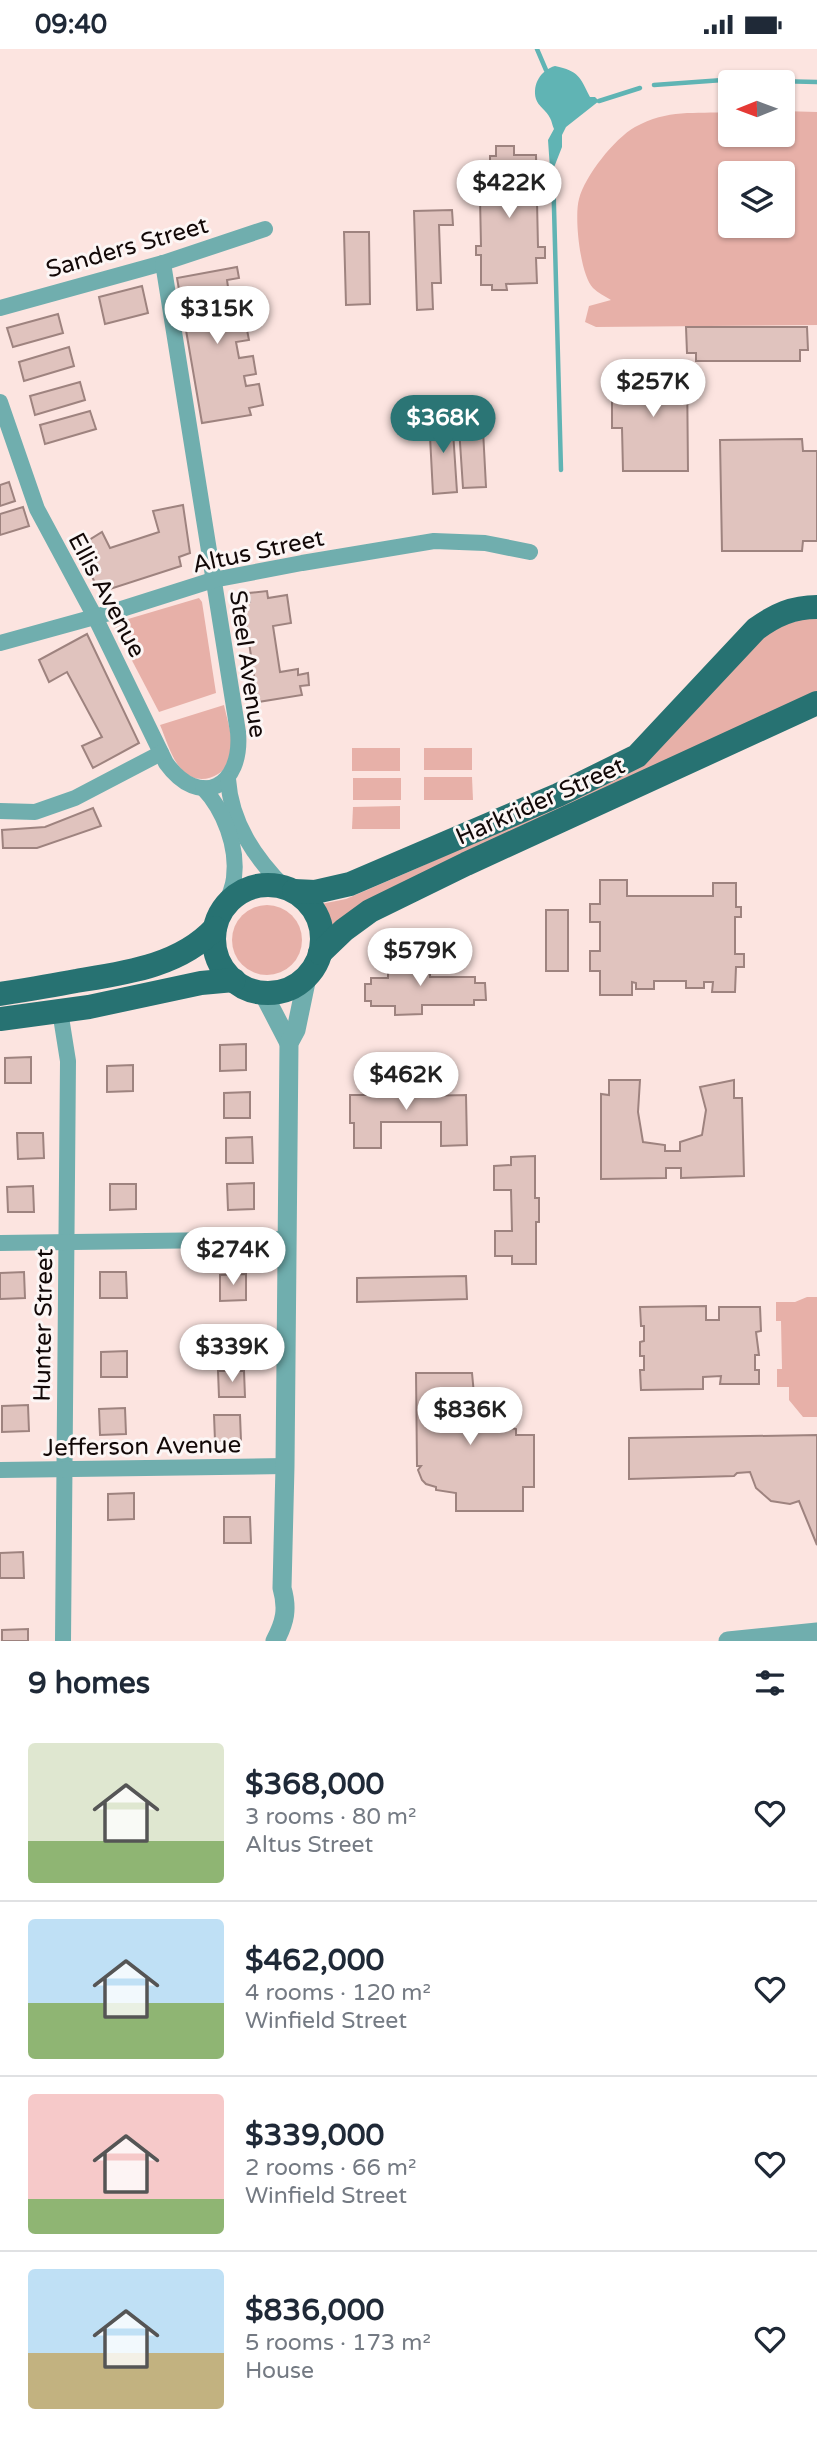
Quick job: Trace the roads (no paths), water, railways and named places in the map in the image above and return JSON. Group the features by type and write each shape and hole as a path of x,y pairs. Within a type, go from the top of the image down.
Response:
{"main road":[{"name":"Harkrider Street","path":"290,889 322,891 350,884 558,795 638,756 756,629 790,610 817,607"},
{"name":"Harkrider Street","path":"320,953 344,930 370,911 478,858 817,702"},
{"path":"0,994 141,969 187,951 218,921 230,901 257,886 273,885 290,889 314,911 321,927 320,953 307,977 294,986 280,992 263,993 249,989 228,975 218,959 214,942 218,921"},
{"path":"0,1020 201,983 234,980"}],"street":[{"name":"Sanders Street","path":"0,308 163,263 265,229"},
{"name":"Steel Avenue","path":"163,263 239,740 236,764 228,779"},
{"name":"Ellis Avenue","path":"0,402 37,509 95,617 166,763 179,778 203,788"},
{"name":"Altus Street","path":"0,643 213,580 434,541 485,543 530,552"},
{"path":"0,811 35,812 75,798 161,753"},
{"path":"203,788 228,779 229,794 245,839 256,856 290,889"},
{"path":"203,788 216,802 234,856 234,880 218,921"},
{"path":"275,1641 287,1631 286,1603 282,1588 289,1044 296,1030 307,977"},
{"path":"263,993 289,1044"},
{"name":"Hunter Street","path":"60,1011 68,1061 63,1641"},
{"path":"0,1243 287,1239"},
{"name":"Jefferson Avenue","path":"0,1470 285,1467"},
{"path":"262,1641 282,1588"},
{"path":"728,1641 817,1632"}],"water":[{"path":"555,66 574,73 590,97 599,101 566,127 553,170 550,169 548,140 554,129 549,115 537,102 535,88 539,78"}],"waterway":[{"path":"537,49 546,70"},
{"path":"654,85 723,80 817,82"},
{"path":"599,101 640,88"},
{"path":"553,170 561,470"}]}
